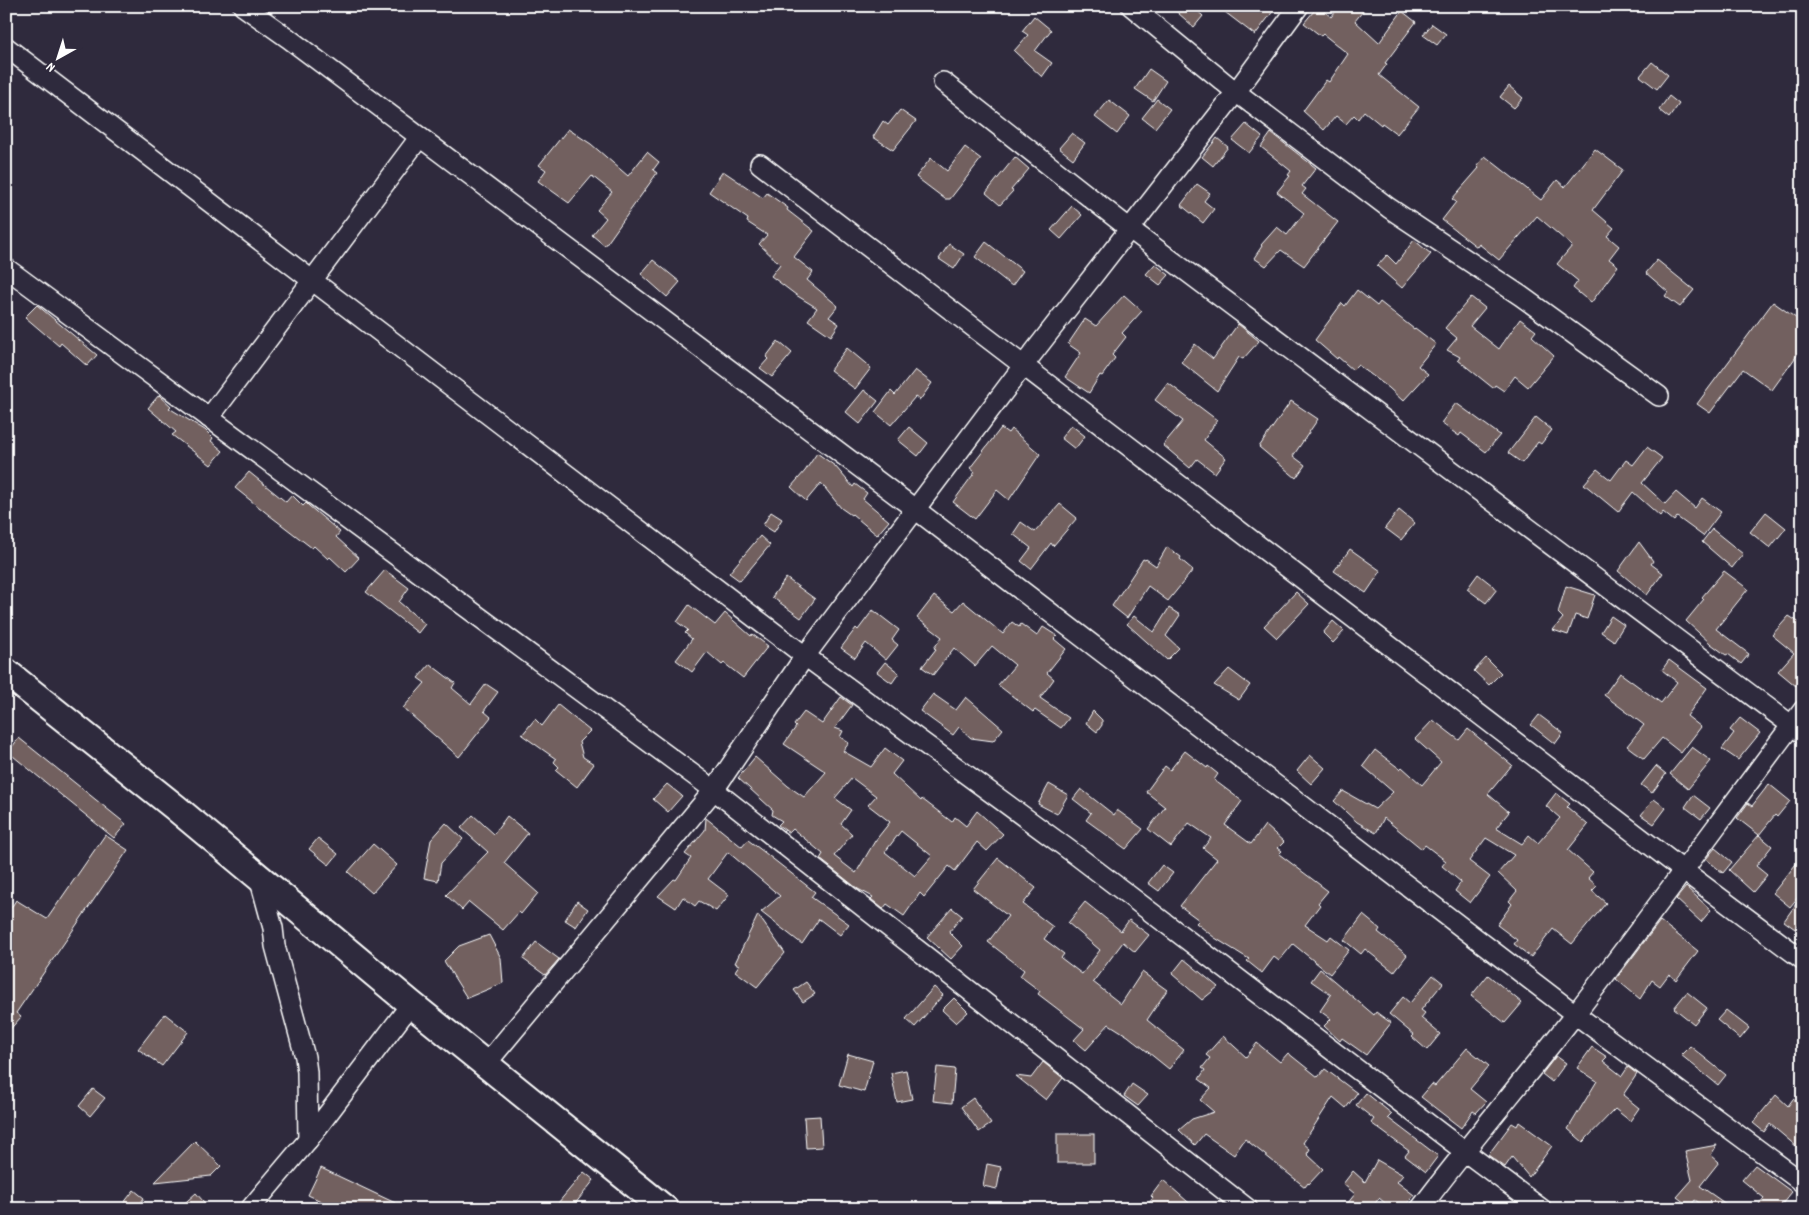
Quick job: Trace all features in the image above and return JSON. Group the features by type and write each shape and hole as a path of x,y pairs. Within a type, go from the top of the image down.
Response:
{"main road":[{"path":"6,672 176,808 411,1004 665,1209"}],"street":[{"path":"243,6 915,509 1575,1014 1803,1183"},
{"path":"1131,6 1236,92 1389,208 1521,296 1659,396"},
{"path":"486,1064 714,790 805,656 1023,366 1236,92 1298,6"},
{"path":"6,47 805,656 1076,855 1542,1209"},
{"path":"944,82 1130,228 1799,723 1575,1014 1464,1151 1420,1209"},
{"path":"209,418 419,138"},
{"path":"760,164 1803,960"},
{"path":"6,268 714,790 1248,1209"},
{"path":"259,877 274,928 276,946 305,1057 308,1140"},
{"path":"250,1209 308,1140 411,1004"}],"building":[{"path":"1170,6 1192,6 1203,16 1194,27"},
{"path":"1217,6 1277,6 1255,35"},
{"path":"1318,6 1331,17 1340,6 1367,6 1355,21 1379,43 1402,11 1416,22 1385,63 1387,64 1379,75 1419,107 1397,134 1382,123 1381,125 1364,111 1358,119 1354,115 1346,124 1336,116 1324,130 1303,111 1326,80 1329,82 1348,54 1323,34 1321,36 1304,23"},
{"path":"1034,16 1051,30 1035,51 1052,63 1042,77 1014,51 1028,35 1022,31"},
{"path":"1432,24 1446,34 1437,45 1423,35"},
{"path":"1652,62 1668,75 1657,89 1640,76"},
{"path":"1149,69 1166,81 1153,101 1135,89"},
{"path":"1509,86 1523,98 1514,108 1500,97"},
{"path":"1669,96 1679,104 1669,118 1659,110"},
{"path":"1157,99 1170,109 1155,128 1142,118"},
{"path":"1109,100 1130,116 1117,134 1095,117"},
{"path":"900,110 916,121 893,150 873,137 883,121 888,125"},
{"path":"1246,124 1262,137 1249,153 1232,140"},
{"path":"568,129 591,144 628,176 647,152 659,162 653,170 657,173 605,246 592,235 606,218 597,210 612,192 592,176 569,203 538,181 546,170 539,165"},
{"path":"1072,133 1085,143 1073,159 1059,148"},
{"path":"1271,133 1316,168 1302,186 1306,189 1302,194 1338,222 1304,266 1281,250 1266,266 1254,258 1261,245 1277,227 1287,235 1304,213 1277,192 1290,176 1288,175 1291,171 1261,147"},
{"path":"1217,138 1228,147 1213,166 1202,157"},
{"path":"965,147 981,159 950,199 945,199 916,177 931,158 947,171"},
{"path":"1595,149 1623,170 1593,210 1614,228 1607,236 1619,246 1609,259 1618,266 1591,303 1573,288 1578,281 1557,264 1572,246 1537,216 1499,260 1479,244 1477,247 1442,220 1456,202 1452,199 1479,168 1477,166 1485,156 1541,200 1557,180 1565,187"},
{"path":"1015,157 1029,169 1000,205 986,193"},
{"path":"723,171 763,198 767,193 788,208 787,210 814,231 794,257 813,272 807,280 838,306 829,317 839,324 831,336 808,320 817,308 771,276 780,264 759,244 767,235 747,222 748,219 709,192"},
{"path":"1197,184 1210,193 1204,201 1214,209 1203,223 1181,205"},
{"path":"1072,206 1082,215 1061,239 1051,230"},
{"path":"1414,240 1431,254 1402,288 1377,266 1387,255 1396,264"},
{"path":"986,242 1023,271 1012,286 975,257"},
{"path":"949,244 964,254 954,269 939,259"},
{"path":"653,260 680,282 667,297 641,274"},
{"path":"1657,260 1694,290 1680,307 1665,296 1668,292 1646,273"},
{"path":"1155,264 1169,275 1160,285 1146,274"},
{"path":"1357,290 1377,306 1380,302 1436,344 1418,366 1428,374 1403,401 1358,365 1353,370 1315,340 1342,303 1345,306"},
{"path":"1124,295 1142,311 1122,333 1126,337 1112,355 1115,358 1102,376 1100,375 1089,393 1065,377 1081,353 1068,344 1085,319 1096,326"},
{"path":"1471,297 1485,308 1470,326 1499,349 1520,319 1536,331 1532,336 1554,356 1528,387 1515,376 1504,391 1495,385 1493,388 1458,360 1460,357 1447,350 1457,338 1445,328"},
{"path":"1773,302 1803,323 1803,347 1772,390 1743,369 1710,413 1697,404"},
{"path":"37,305 97,355 87,366 61,343 59,346 25,317"},
{"path":"1238,324 1259,341 1243,359 1239,357 1217,391 1181,362 1195,344 1213,359"},
{"path":"778,341 792,353 772,377 760,368 768,359 766,357"},
{"path":"847,348 871,368 855,389 830,370"},
{"path":"915,370 932,383 920,400 915,397 891,425 875,412 891,391 895,395"},
{"path":"1168,383 1217,420 1204,440 1226,458 1215,473 1197,459 1190,468 1163,445 1183,421 1155,400"},
{"path":"864,390 878,401 860,424 846,412"},
{"path":"159,395 171,406 169,408 205,430 213,438 211,441 223,451 211,465 172,435 176,432 148,408"},
{"path":"1291,401 1318,419 1293,456 1305,465 1296,478 1259,447"},
{"path":"1456,403 1500,435 1486,452 1461,433 1459,436 1441,423"},
{"path":"1536,417 1552,430 1541,444 1538,442 1522,463 1508,453"},
{"path":"1071,425 1085,436 1075,449 1061,438"},
{"path":"909,427 928,443 918,456 898,440"},
{"path":"1001,428 1008,433 1011,429 1040,454 1009,500 997,490 975,519 953,502 975,472 970,468"},
{"path":"1647,447 1662,458 1642,483 1665,504 1676,492 1695,508 1702,498 1721,512 1703,536 1677,517 1674,521 1663,512 1660,516 1633,492 1618,512 1584,484 1597,469 1611,480 1626,460 1633,465"},
{"path":"817,453 835,466 853,487 855,484 867,493 863,499 889,521 877,535 852,514 841,508 821,483 806,501 791,487"},
{"path":"249,472 286,502 292,495 303,506 306,503 340,532 336,537 359,558 346,572 330,557 328,559 314,546 312,548 269,515 235,488"},
{"path":"1060,504 1077,518 1053,546 1051,543 1031,569 1021,561 1031,548 1013,534 1021,522 1035,532"},
{"path":"1399,510 1415,523 1401,540 1385,528"},
{"path":"771,512 782,519 774,532 763,525"},
{"path":"1766,512 1786,528 1770,548 1750,532"},
{"path":"1712,529 1743,554 1732,568 1702,542"},
{"path":"760,536 770,545 740,581 729,573"},
{"path":"1639,542 1653,561 1651,564 1663,573 1647,595 1618,571"},
{"path":"1167,547 1181,557 1180,559 1193,570 1168,601 1148,586 1127,618 1112,606 1143,559 1156,566"},
{"path":"1350,549 1381,571 1366,593 1334,571"},
{"path":"385,570 409,588 399,602 425,624 418,633 366,592"},
{"path":"1724,571 1748,589 1716,629 1749,654 1741,664 1711,644 1686,621 1704,599 1702,597"},
{"path":"1478,574 1497,589 1486,603 1467,589"},
{"path":"786,578 815,599 801,618 772,597"},
{"path":"1566,586 1595,595 1587,619 1575,615 1568,635 1553,630 1563,618 1558,613"},
{"path":"1296,592 1309,604 1277,638 1264,626"},
{"path":"934,596 954,611 963,601 1003,634 1012,622 1019,627 1021,624 1037,636 1043,627 1057,636 1054,639 1066,649 1047,673 1054,679 1040,698 1069,718 1061,728 1035,710 1033,712 998,685 1015,665 992,646 975,666 954,648 933,675 922,667 936,649 934,648 942,637 917,618"},
{"path":"689,605 715,625 725,613 751,636 752,634 768,646 743,678 724,663 722,665 707,652 692,672 676,660 692,639 685,633 688,630 677,622"},
{"path":"1169,608 1180,615 1166,636 1179,648 1167,660 1127,624 1134,616 1154,632"},
{"path":"873,610 899,630 892,640 898,645 886,660 866,643 855,658 841,648"},
{"path":"1611,616 1624,625 1614,641 1601,632"},
{"path":"1789,616 1803,625 1803,679 1796,686 1778,671 1794,653 1772,635"},
{"path":"1333,621 1344,631 1333,643 1323,633"},
{"path":"1486,658 1501,673 1489,685 1474,671"},
{"path":"1669,660 1707,688 1687,716 1701,727 1681,753 1662,738 1644,759 1627,746 1644,725 1604,695 1620,673 1661,703 1677,682 1662,670"},
{"path":"885,662 899,673 892,683 877,672"},
{"path":"430,664 455,683 452,688 471,704 486,684 498,692 484,711 491,717 459,757 403,708 425,683 418,678"},
{"path":"1229,669 1250,685 1239,700 1214,685"},
{"path":"933,694 956,710 966,697 1003,729 993,741 971,738 959,727 953,735 920,711"},
{"path":"841,697 852,705 835,728 843,731 840,737 849,743 843,751 871,767 885,748 902,761 892,774 921,801 922,799 952,822 955,817 966,826 977,811 1003,834 987,851 977,842 955,871 949,866 924,897 920,893 904,916 887,904 883,909 871,899 873,897 858,889 820,859 823,854 793,829 789,833 778,825 782,821 772,815 773,810 738,778 755,757 788,786 804,797 826,772 784,744 796,727 794,725 804,712 822,724","holes":["852,778 876,796 868,805 890,822 875,841 856,873 834,856 852,834 841,824 851,810 835,798","901,831 932,856 915,876 885,852"]},
{"path":"558,705 590,731 579,742 583,757 594,764 577,787 556,770 559,767 554,762 556,759 522,735 535,719 542,726"},
{"path":"1093,711 1102,720 1102,725 1097,732 1086,723"},
{"path":"1539,715 1563,733 1555,744 1531,725"},
{"path":"1740,718 1760,733 1738,760 1722,749 1734,733 1730,730"},
{"path":"1433,720 1459,740 1468,729 1512,765 1488,794 1509,812 1496,828 1522,844 1529,835 1538,843 1560,818 1546,806 1556,793 1570,804 1567,807 1588,825 1568,850 1593,872 1588,878 1597,886 1592,891 1606,903 1572,944 1553,929 1531,957 1514,944 1517,940 1497,925 1512,904 1509,901 1517,891 1498,873 1514,855 1486,838 1469,861 1490,877 1470,903 1455,891 1461,882 1442,866 1446,861 1425,845 1422,849 1384,818 1376,833 1357,822 1334,801 1343,791 1375,809 1393,792 1363,766 1375,750 1400,769 1402,767 1422,785 1441,762 1415,739"},
{"path":"19,738 126,824 114,838 8,752"},
{"path":"1692,747 1711,761 1688,789 1670,774"},
{"path":"1185,751 1218,774 1214,780 1242,801 1225,825 1251,844 1265,825 1284,842 1278,848 1282,851 1279,854 1328,891 1318,903 1320,905 1305,925 1328,940 1331,936 1349,950 1330,974 1293,944 1279,961 1274,957 1262,973 1247,961 1249,959 1215,938 1196,923 1199,920 1180,906 1217,859 1203,848 1211,838 1189,823 1171,847 1148,829 1165,807 1146,792 1165,766 1170,770"},
{"path":"1310,755 1325,768 1311,784 1297,771"},
{"path":"1656,766 1666,774 1652,793 1641,785"},
{"path":"667,784 682,796 668,812 653,799"},
{"path":"1049,784 1068,795 1057,814 1038,804"},
{"path":"1769,784 1790,801 1777,817 1775,815 1759,835 1737,818 1748,803 1752,806"},
{"path":"1081,789 1114,815 1117,810 1143,829 1126,849 1086,820 1091,813 1073,799"},
{"path":"1693,795 1710,808 1701,819 1685,807"},
{"path":"1654,799 1666,808 1654,824 1641,815"},
{"path":"473,815 494,834 507,816 528,833 504,863 538,893 521,914 519,912 503,930 469,902 462,910 446,895 488,852 461,828"},
{"path":"706,818 742,847 748,840 815,892 811,897 849,924 840,935 819,919 802,944 761,912 780,896 728,852 708,879 729,895 716,911 699,901 695,906 683,897 676,908 658,896 674,879 676,880 691,858 685,854 705,830"},
{"path":"446,823 463,839 441,863 438,881 424,878 431,840"},
{"path":"105,835 128,850 16,1013 21,1017 6,1034 6,916 16,900 47,919"},
{"path":"1759,835 1772,846 1756,866 1767,875 1753,892 1729,870"},
{"path":"318,838 338,854 329,865 309,849"},
{"path":"373,844 397,865 372,893 348,872"},
{"path":"1715,848 1732,862 1723,873 1706,859"},
{"path":"1803,855 1803,891 1790,907 1773,893"},
{"path":"998,858 1036,888 1023,904 1053,927 1044,939 1064,954 1061,958 1082,974 1100,950 1068,923 1085,902 1121,931 1129,920 1149,935 1135,952 1123,942 1093,982 1121,1004 1142,972 1167,990 1147,1020 1184,1050 1169,1069 1128,1036 1109,1024 1086,1050 1074,1040 1084,1029 1038,994 1040,991 1020,976 1024,970 988,942 1008,916 973,889"},
{"path":"1162,865 1173,873 1159,891 1148,883"},
{"path":"1686,887 1711,910 1701,922 1676,899"},
{"path":"1803,894 1803,918 1795,929 1784,921"},
{"path":"577,901 588,909 576,927 565,920"},
{"path":"952,908 962,916 949,932 963,946 951,959 927,937"},
{"path":"758,915 785,953 757,987 735,971 739,965 735,963"},
{"path":"1363,915 1380,929 1378,932 1407,955 1394,972 1365,949 1361,954 1344,940"},
{"path":"1660,921 1698,951 1676,980 1669,974 1660,986 1652,980 1640,999 1616,979"},
{"path":"489,935 501,958 503,983 467,998 444,961 459,946"},
{"path":"536,942 559,959 545,975 523,959"},
{"path":"1184,959 1218,987 1202,1000 1172,974"},
{"path":"1320,969 1374,1015 1376,1012 1391,1023 1366,1055 1342,1038 1340,1041 1324,1026 1331,1019 1320,1011 1331,995 1311,981"},
{"path":"1433,975 1443,983 1421,1010 1425,1013 1421,1018 1440,1034 1427,1050 1412,1037 1414,1035 1389,1014 1403,997 1410,1003"},
{"path":"1488,975 1522,1003 1505,1023 1471,996"},
{"path":"806,982 815,994 803,1002 794,990"},
{"path":"934,987 943,995 915,1027 906,1019"},
{"path":"1687,992 1707,1008 1694,1024 1674,1008"},
{"path":"954,998 968,1012 956,1023 942,1010"},
{"path":"1726,1010 1749,1028 1740,1039 1717,1020"},
{"path":"165,1014 188,1032 162,1066 138,1049"},
{"path":"1223,1036 1246,1057 1257,1043 1280,1062 1288,1053 1318,1077 1325,1069 1357,1093 1346,1108 1333,1097 1303,1143 1310,1149 1307,1154 1323,1169 1305,1187 1245,1139 1234,1155 1204,1134 1195,1145 1179,1130 1192,1119 1214,1112 1200,1100 1211,1088 1199,1079 1205,1070 1202,1068 1210,1058 1206,1055"},
{"path":"1690,1046 1726,1075 1718,1085 1681,1055"},
{"path":"1592,1047 1607,1057 1603,1061 1622,1076 1628,1067 1637,1074 1623,1095 1639,1108 1630,1121 1615,1109 1583,1142 1568,1129 1597,1081 1577,1068"},
{"path":"1467,1048 1489,1066 1470,1089 1486,1102 1476,1113 1473,1111 1461,1128 1421,1097 1432,1084 1435,1086"},
{"path":"848,1054 873,1061 864,1092 839,1085"},
{"path":"1556,1056 1566,1063 1552,1082 1542,1074"},
{"path":"1043,1062 1063,1078 1046,1100 1016,1076 1031,1078"},
{"path":"937,1067 955,1069 952,1103 933,1101"},
{"path":"906,1070 912,1099 897,1102 891,1073"},
{"path":"1132,1084 1148,1095 1138,1106 1124,1096"},
{"path":"93,1089 105,1098 90,1116 79,1106"},
{"path":"1366,1093 1392,1114 1388,1118 1438,1156 1426,1172 1405,1156 1409,1151 1371,1123 1374,1119 1356,1105"},
{"path":"1776,1095 1788,1106 1793,1099 1803,1106 1803,1152 1770,1124 1764,1132 1753,1123"},
{"path":"973,1098 991,1124 979,1132 961,1107"},
{"path":"820,1116 822,1147 806,1148 804,1117"},
{"path":"1519,1122 1552,1146 1529,1177 1512,1157 1505,1167 1488,1155 1512,1123 1517,1126"},
{"path":"1057,1134 1094,1134 1094,1163 1057,1163"},
{"path":"195,1141 221,1166 211,1176 155,1182"},
{"path":"1717,1145 1711,1155 1719,1162 1700,1186 1733,1209 1708,1209 1695,1200 1690,1207 1677,1197 1692,1180 1685,1151"},
{"path":"1377,1160 1403,1175 1397,1182 1414,1195 1403,1209 1392,1209 1379,1198 1371,1209 1343,1209 1355,1194 1343,1184 1353,1171 1365,1182"},
{"path":"987,1164 1001,1167 997,1189 983,1186"},
{"path":"1755,1165 1792,1192 1778,1209 1755,1209 1764,1198 1742,1180"},
{"path":"321,1168 408,1209 338,1209 308,1195"},
{"path":"584,1172 594,1180 571,1209 565,1209 558,1203"},
{"path":"1163,1180 1196,1209 1144,1209"},
{"path":"134,1190 144,1198 136,1209 119,1209"},
{"path":"196,1193 210,1209 178,1209"}]}
